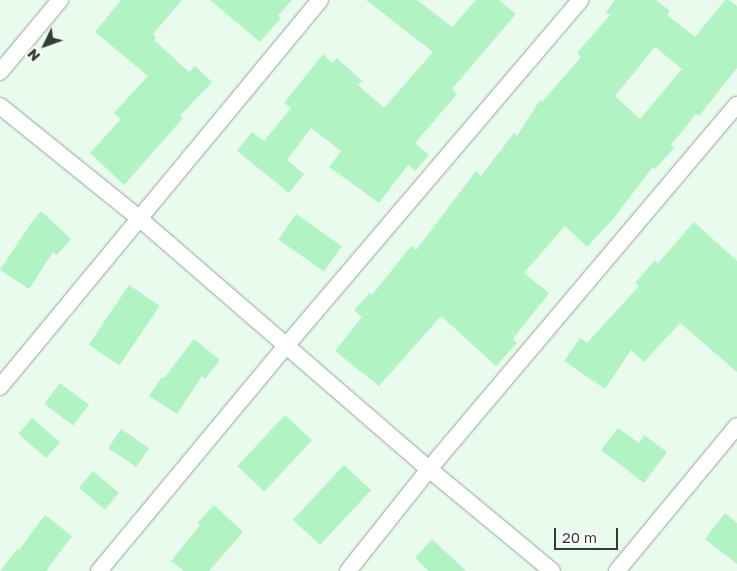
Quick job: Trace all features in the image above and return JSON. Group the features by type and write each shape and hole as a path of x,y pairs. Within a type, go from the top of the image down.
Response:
{"street":[{"path":"0,72 60,0"},
{"path":"0,387 320,0"},
{"path":"99,571 286,346 580,0"},
{"path":"348,571 429,469 737,105"},
{"path":"0,106 140,219 429,469 552,571"},
{"path":"618,571 737,426"}],"building":[{"path":"121,0 182,0 153,34 156,37 154,40 189,72 195,66 212,82 180,116 183,118 124,185 90,153 121,119 114,113 148,76 95,32"},
{"path":"210,0 292,0 278,16 281,18 260,42"},
{"path":"366,0 417,0 452,27 476,0 499,0 516,14 452,89 457,94 415,143 429,155 415,171 408,165 379,203 329,167 341,151 311,128 287,160 304,174 289,193 237,151 252,132 264,141 291,108 284,103 323,54 332,63 337,58 362,81 358,85 384,108 433,52"},
{"path":"615,0 656,0 670,11 667,15 695,37 725,0 729,0 737,6 737,68 699,116 696,114 671,145 674,148 655,169 653,167 613,219 587,247 565,226 524,273 549,293 513,339 517,343 496,366 441,316 379,386 335,351 362,317 354,310 370,293 372,295 411,246 416,250 476,171 481,176 514,133 517,136 540,100 542,102 581,57 577,53 610,15 606,12","holes":["655,47 682,69 640,119 615,96"]},
{"path":"41,211 71,239 57,255 53,252 29,289 0,270"},
{"path":"296,214 342,246 324,272 278,239"},
{"path":"694,222 737,261 737,372 680,323 644,362 631,350 605,389 564,361 580,338 587,343 639,286 635,283 655,260 658,263"},
{"path":"129,285 160,306 119,365 89,345"},
{"path":"194,339 220,360 205,379 202,376 177,414 149,396 162,377 164,378"},
{"path":"60,383 89,405 73,425 44,404"},
{"path":"285,415 312,440 264,491 237,466"},
{"path":"32,418 60,442 46,458 18,434"},
{"path":"618,428 639,443 644,435 667,452 644,483 601,450"},
{"path":"121,429 149,448 136,467 108,448"},
{"path":"344,465 371,490 320,545 293,520"},
{"path":"93,471 119,493 105,510 79,488"},
{"path":"214,505 243,532 209,571 184,571 171,561 200,525 198,522"},
{"path":"725,513 737,523 737,564 705,539"},
{"path":"45,515 72,536 46,571 0,571 17,549 19,550"},
{"path":"432,539 466,571 429,571 415,558"}]}
